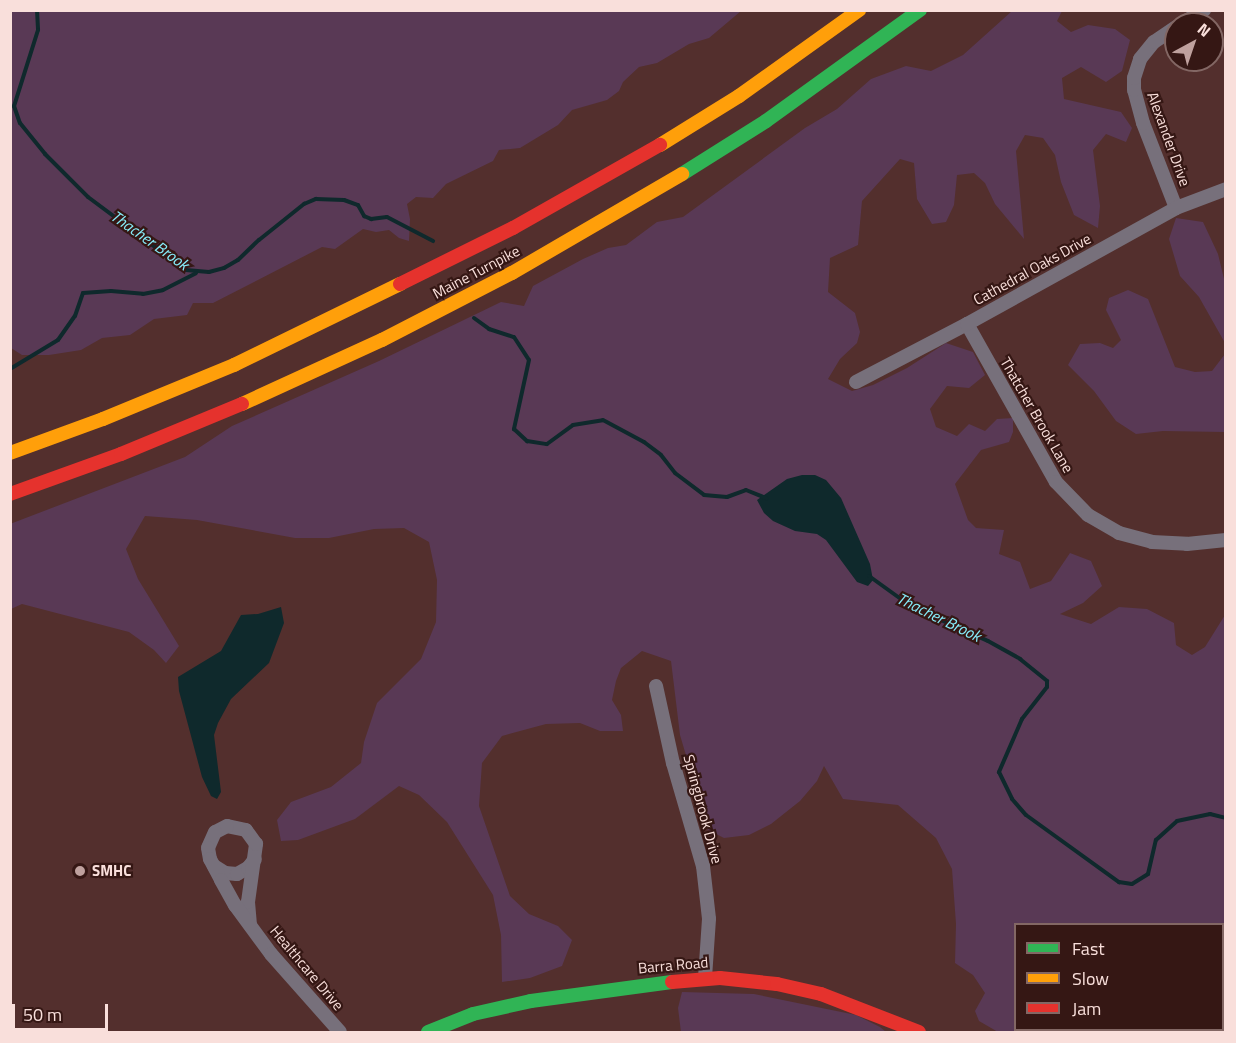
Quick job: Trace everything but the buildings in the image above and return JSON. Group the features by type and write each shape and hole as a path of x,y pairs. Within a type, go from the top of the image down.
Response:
{"main road":[{"name":"Maine Turnpike","path":"10,453 103,419 234,365 513,228 612,174 739,96 859,10"},
{"name":"Maine Turnpike","path":"10,494 121,454 252,400 382,340 512,273 640,200 766,121 920,10"},
{"name":"Barra Road","path":"428,1032 491,1009 591,991 705,978 758,981 821,994 919,1032"}],"street":[{"name":"Alexander Drive","path":"1164,35 1154,42 1140,59 1136,69 1134,90 1143,123 1176,208"},
{"name":"Cathedral Oaks Drive","path":"856,382 967,324 1176,208 1226,189"},
{"name":"Thatcher Brook Lane","path":"967,324 1037,452 1056,482 1078,507 1108,528 1140,540 1187,544 1226,540"},
{"name":"Springbrook Drive","path":"656,686 673,763 704,866 709,919 705,978"},
{"path":"231,825 249,832 255,842 256,852 251,865 241,872 225,873 214,866 208,852 210,840 215,832 231,825"},
{"name":"Healthcare Drive","path":"250,925 249,894 256,852"},
{"name":"Healthcare Drive","path":"214,866 235,905 271,954 340,1032"}],"shaded area":[{"path":"10,11 741,11 709,38 689,44 657,63 639,67 623,82 619,91 607,100 572,110 558,125 520,148 499,150 493,161 446,184 433,198 416,197 407,204 410,219 409,241 399,238 389,230 376,232 363,229 335,249 322,247 213,303 193,303 187,315 154,319 130,335 102,338 81,350 49,355 22,355 11,348"},
{"path":"1012,11 1062,11 1057,21 1071,32 1088,25 1115,29 1130,40 1122,71 1106,82 1081,67 1062,78 1064,99 1121,112 1132,128 1126,142 1106,134 1093,150 1100,206 1098,228 1074,215 1061,182 1055,155 1043,138 1025,135 1016,151 1024,239 995,204 985,183 974,173 957,175 954,205 946,222 932,224 917,199 914,163 900,159 862,201 858,245 830,258 828,292 855,313 860,332 857,343 840,359 828,379 852,391 873,385 907,368 946,343 973,352 985,375 969,388 947,386 930,409 936,427 957,436 969,424 985,431 997,419 1013,418 1013,432 1009,442 981,450 955,484 968,520 976,528 1004,530 999,554 1020,562 1030,589 1051,581 1070,553 1091,561 1102,586 1083,603 1060,614 1091,624 1119,607 1147,609 1174,623 1176,645 1192,655 1205,647 1225,615 1225,1032 1105,1031 1224,1031 1224,923 1014,923 1014,1031 1057,1031 998,1032 979,1021 975,1011 985,993 973,975 955,963 956,924 952,869 936,838 898,805 843,799 824,766 817,781 800,801 771,824 749,835 724,838 708,830 680,735 671,661 642,651 621,668 616,681 612,700 621,715 623,731 600,731 580,723 546,724 502,736 482,763 479,806 510,896 529,914 558,926 572,940 562,966 530,978 502,982 501,935 493,895 447,822 419,795 399,786 355,819 298,840 281,841 277,820 291,802 331,787 361,763 364,742 377,703 421,659 436,622 437,580 429,542 404,528 374,529 329,538 295,538 197,520 145,516 126,549 138,579 179,646 166,663 154,650 129,632 22,604 11,609 10,524 185,457 232,426 379,361 501,302 524,306 533,286 583,259 608,248 626,245 657,222 683,217 805,128 837,109 871,79 906,66 931,71 963,55"},
{"path":"1176,218 1203,222 1218,254 1225,283 1225,343 1199,297 1180,276 1169,239"},
{"path":"1128,290 1148,299 1175,367 1195,372 1212,371 1225,354 1225,432 1163,431 1136,434 1116,421 1094,391 1068,365 1080,344 1100,343 1113,348 1121,340 1106,310 1109,298"},
{"path":"682,992 754,994 856,1015 886,1032 681,1032 678,1008"}],"water":[{"path":"802,475 815,475 826,480 841,498 870,564 873,580 868,586 857,582 826,540 817,534 795,531 773,521 764,513 757,500 787,479"},
{"path":"281,607 284,623 269,663 231,699 214,735 221,792 217,799 211,796 202,777 179,691 178,677 221,651 241,615 258,614"}],"waterway":[{"name":"Thacher Brook","path":"37,10 38,30 14,106 20,123 45,154 88,197 186,270 209,272 224,268 238,260 304,204 316,199 344,200 358,205 364,216 371,219 387,217 433,241"},
{"path":"10,369 58,340 75,316 83,293 111,291 143,294 163,290 196,273"},
{"name":"Thacher Brook","path":"474,318 489,329 514,337 529,360 514,429 527,441 547,444 573,425 603,420 644,442 661,455 675,473 704,495 727,497 746,490 766,498"},
{"name":"Thacher Brook","path":"869,576 912,607 988,641 1020,659 1047,681 1047,687 1022,719 999,772 1012,799 1026,815 1119,882 1132,884 1148,874 1156,840 1177,821 1210,814 1226,818"}],"traffic: fast":[{"path":"682,174 766,121 920,10"},
{"path":"428,1032 473,1014 531,1001 672,982"}],"traffic: slow":[{"path":"660,145 739,96 859,10"},
{"path":"242,404 382,340 512,273 682,174"},
{"path":"10,453 103,419 234,365 400,284"}],"traffic: jam":[{"path":"400,284 513,228 660,145"},
{"path":"10,494 121,454 242,404"},
{"path":"672,982 720,978 777,984 821,994 919,1032"}],"place":[{"name":"SMHC","path":"80,871"}]}
